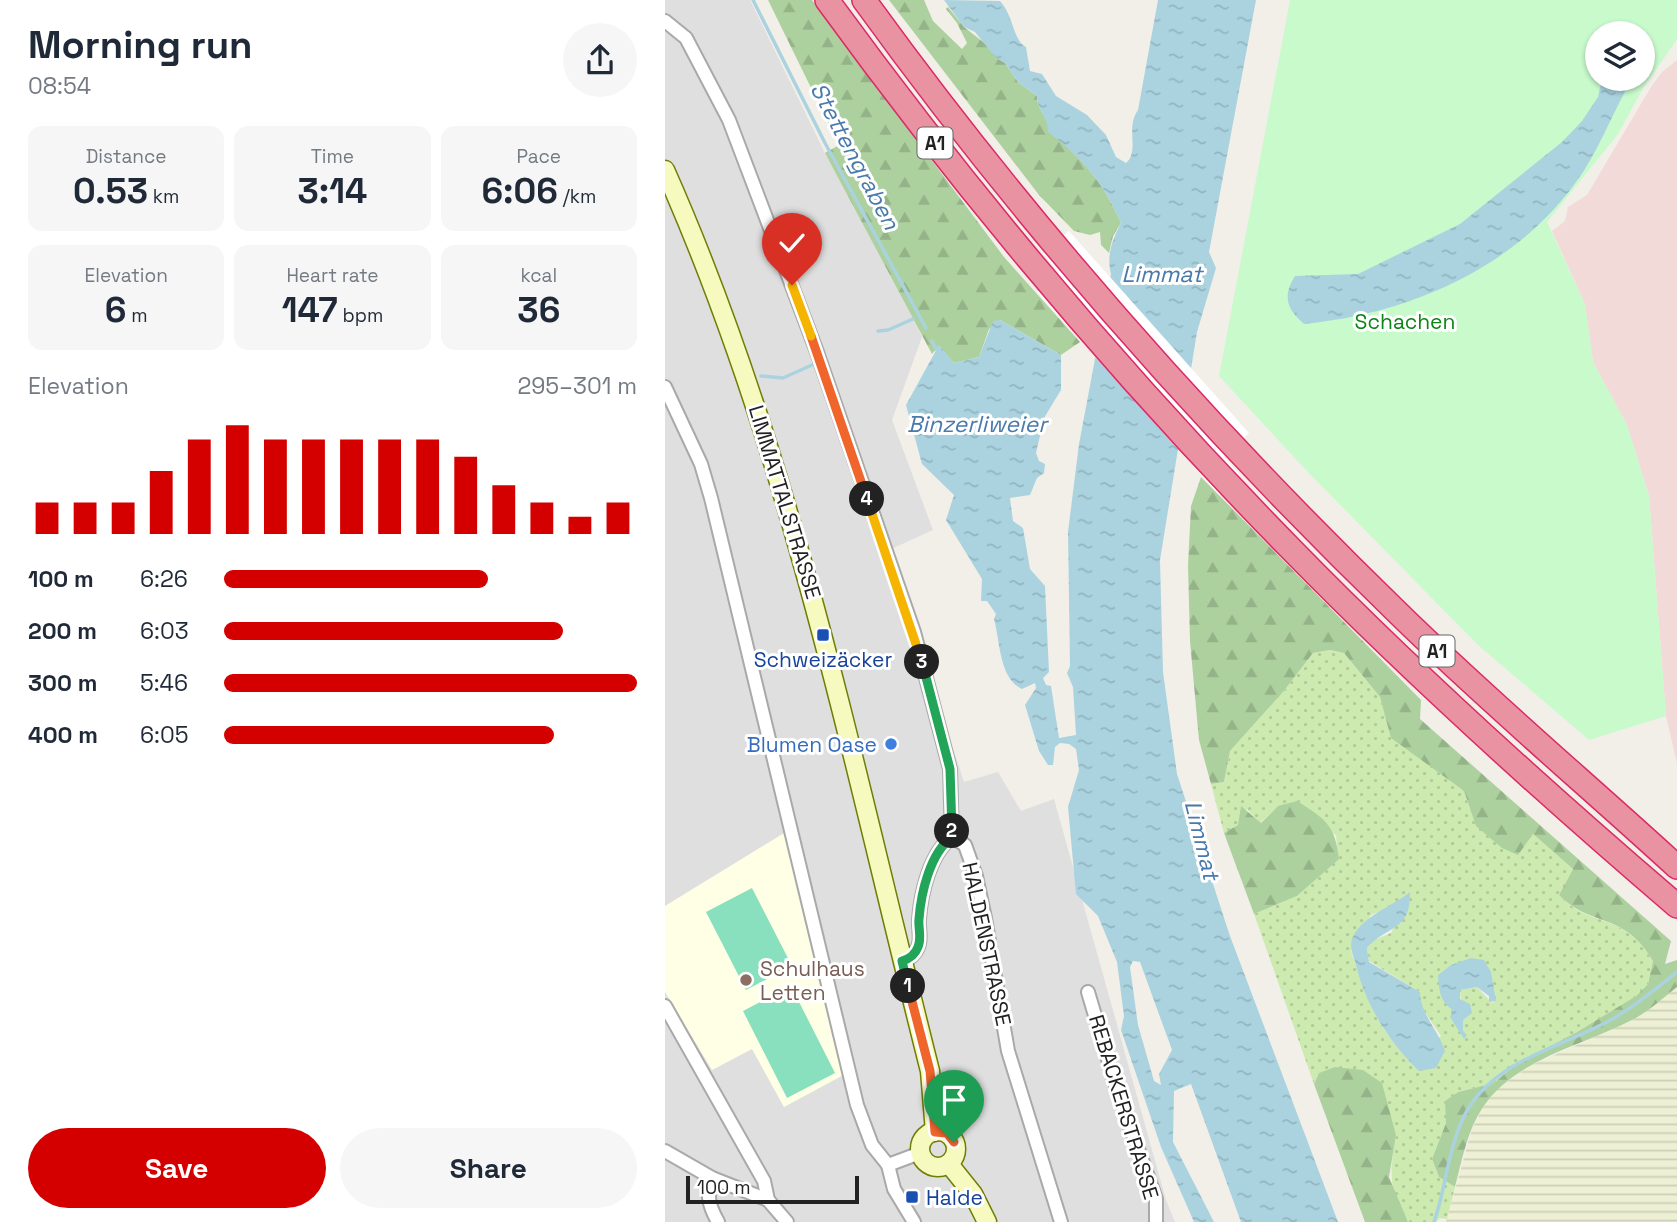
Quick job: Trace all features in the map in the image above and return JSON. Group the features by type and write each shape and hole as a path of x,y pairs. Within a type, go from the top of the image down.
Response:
{"highway":[{"name":"A1","path":"827,0 922,127 1048,282 1229,485 1432,688 1677,906"},
{"name":"A1","path":"864,0 1054,243 1235,447 1400,615 1677,867"},
{"path":"1651,843 1677,860"}],"main road":[{"name":"LIMMATTALSTRASSE","path":"665,170 723,311 777,467 813,592 930,1071 935,1132"},
{"path":"935,1132 947,1133 954,1142 955,1154 949,1164 932,1166 921,1153 922,1142 935,1132"},
{"path":"949,1164 973,1194 987,1222"}],"street":[{"name":"HALDENSTRASSE","path":"665,21 686,38 729,120 817,352 914,632 950,769 952,837 965,845 976,876 1008,1051 1061,1222"},
{"path":"665,387 701,464 857,1105 872,1145 888,1165 894,1189 914,1222"},
{"path":"902,961 910,959 918,947 921,902 927,881 938,852 952,837"},
{"name":"REBACKERSTRASSE","path":"1088,992 1118,1093 1156,1199 1156,1222"},
{"path":"665,1006 764,1181 768,1200"},
{"path":"665,1150 712,1178 768,1200 787,1222"},
{"path":"888,1165 921,1153"},
{"path":"712,1178 707,1192 718,1222"}],"shaded area":[{"path":"665,0 750,0 825,153 906,300 922,337 892,420 933,530 889,550 964,782 998,772 1021,811 1054,799 1166,1200 1175,1222 665,1222"},
{"path":"1677,60 1677,764 1666,716 1649,496 1627,425 1593,362 1585,304 1552,231 1565,221 1568,207 1587,195 1649,91 1655,91 1655,82"},
{"name":"Schulhaus Letten","path":"789,830 849,1072 784,1107 752,1049 712,1070 665,992 665,906"},
{"path":"1677,987 1677,1222 1446,1222 1472,1129 1483,1107 1498,1088 1530,1066 1637,1018"}],"green space":[{"path":"768,0 812,0 1004,257 1080,342 1061,355 1000,320 989,329 979,357 954,363 939,346 932,354 825,153 839,145"},
{"path":"889,0 924,0 933,21 962,49 967,43 946,9 948,7 964,27 1005,63 1018,82 1037,96 1049,132 1072,151 1091,173 1108,196 1121,223 1113,236 1109,253 1101,245 1100,232 1090,235 1074,231 1039,195"},
{"name":"Schachen","path":"1290,0 1677,0 1677,39 1655,71 1655,21 1585,21 1585,91 1641,91 1618,134 1547,222 1585,304 1593,362 1627,425 1649,496 1666,716 1589,740 1478,645 1305,469 1219,376"},
{"path":"1201,477 1421,700 1420,719 1671,941 1665,964 1677,960 1677,987 1634,1019 1532,1064 1497,1090 1483,1107 1473,1126 1455,1187 1439,1177 1432,1159 1446,1123 1445,1101 1458,1092 1494,1083 1519,1062 1577,1032 1636,996 1648,984 1653,961 1631,934 1583,912 1559,895 1573,869 1533,834 1518,855 1502,848 1476,826 1464,791 1391,738 1380,697 1344,653 1330,650 1313,653 1283,692 1230,751 1224,782 1211,784 1199,740 1190,641 1188,566 1191,506"},
{"path":"1330,650 1344,653 1380,697 1392,738 1464,791 1470,809 1522,845 1533,834 1573,869 1559,895 1583,913 1630,934 1653,961 1648,984 1636,996 1577,1032 1519,1062 1494,1083 1458,1092 1446,1101 1446,1123 1432,1159 1439,1177 1455,1187 1447,1219 1440,1218 1436,1222 1408,1222 1396,1200 1392,1159 1396,1134 1319,1073 1314,1084 1254,914 1297,896 1338,859 1336,835 1278,806 1260,823 1247,809 1238,825 1224,833 1211,784 1224,782 1230,751 1283,692 1313,653","holes":["1410,892 1391,933 1374,940 1367,948 1369,961 1420,992 1420,1005 1441,1036 1408,1060 1373,1010 1351,951 1371,915 1394,906","1443,974 1493,987 1495,1001 1492,1003 1477,987 1460,990 1463,1032 1453,1010"]},
{"path":"1297,801 1327,824 1335,838 1339,859 1297,896 1254,914 1224,833 1238,825 1241,806 1261,823 1278,806"},
{"path":"752,888 792,966 746,990 706,912"},
{"path":"791,986 835,1073 787,1098 743,1011"},
{"path":"1335,1067 1363,1070 1382,1083 1396,1135 1389,1177 1408,1222 1365,1222 1314,1084 1319,1073"}],"water":[{"name":"Limmat","path":"944,0 1000,1 1018,39 1026,47 1030,71 1042,74 1056,96 1087,115 1106,135 1116,157 1126,163 1132,152 1134,117 1138,110 1158,0 1256,0 1209,252 1216,268 1197,332 1160,560 1163,672 1177,774 1230,936 1338,1222 1241,1222 1191,1084 1174,1091 1173,1142 1214,1222 1194,1222 1161,1147 1121,1030 1124,1016 1117,962 1098,916 1076,894 1068,807 1079,770 1076,749 1069,744 1060,743 1055,747 1053,765 1048,765 1039,751 1025,705 1036,688 1035,683 1022,689 1009,677 999,648 994,619 996,614 987,601 981,601 982,579 946,520 954,495 922,464 906,405 939,345 954,363 979,357 993,321 1000,320 1061,355 1061,390 1044,418 1036,453 1039,461 1045,464 1044,473 1037,478 1030,495 1010,498 1013,521 1023,528 1030,569 1045,586 1049,672 1043,678 1046,685 1051,686 1059,738 1076,735 1073,687 1067,673 1070,666 1068,532 1079,444 1111,274 1110,253 1121,223 1108,196 1091,173 1071,151 1048,132 1037,96 1018,82 1005,63 995,57 975,32 964,27","holes":["1133,961 1140,962 1172,1050 1159,1074 1161,1085 1154,1081 1138,1025 1130,967"]},
{"path":"1599,91 1625,91 1585,169 1560,203 1530,232 1498,257 1463,278 1386,309 1304,324 1290,308 1288,296 1295,276 1358,274 1460,224 1562,142 1582,121"},
{"path":"1410,892 1407,914 1402,921 1367,948 1369,962 1420,992 1426,1014 1442,1043 1445,1051 1436,1068 1419,1071 1398,1048 1372,1009 1360,980 1351,946 1356,931 1362,924"},
{"path":"1471,958 1484,960 1491,972 1496,1001 1489,1002 1489,996 1477,987 1460,990 1460,999 1470,1004 1472,1013 1463,1020 1463,1031 1467,1035 1464,1039 1450,1017 1453,1010 1441,995 1438,975 1451,965"}],"pier":[{"path":"1069,231 1249,433 1224,457 1240,475 1219,495 1037,292 1059,273 1043,253"}],"waterway":[{"name":"Stettengraben","path":"753,0 825,143 926,328"},
{"path":"878,331 888,330 913,319"},
{"name":"Stettengraben","path":"932,341 936,349"},
{"path":"761,376 783,378 812,365"},
{"path":"1434,1222 1461,1122 1482,1091 1516,1065 1616,1017 1677,972"}],"place":[{"name":"Schweizäcker","path":"823,635"},
{"name":"Blumen Oase","path":"891,744"},
{"name":"Schulhaus Letten","path":"746,980"},
{"name":"Halde","path":"912,1197"}],"route":[{"path":"792,285 914,632 950,769 952,837 938,852 927,881 921,902 918,947 910,959 902,961 930,1071 935,1132 947,1133 954,1142"}],"water label":[{"name":"Binzerliweier","path":"977,424"}]}
